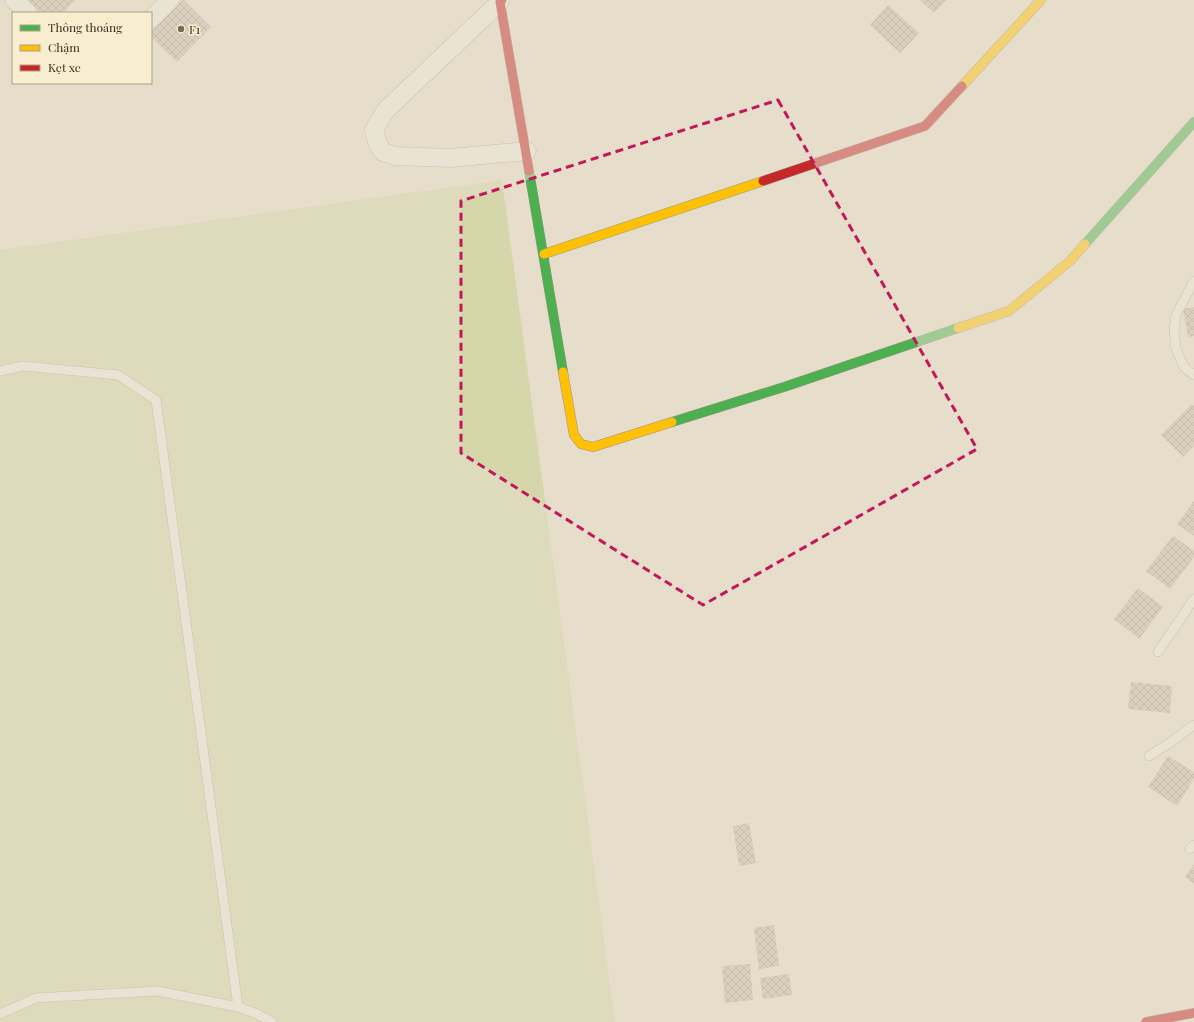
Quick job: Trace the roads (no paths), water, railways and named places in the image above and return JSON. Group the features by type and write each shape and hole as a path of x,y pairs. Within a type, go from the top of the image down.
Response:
{"street":[{"path":"14,0 27,12"},
{"path":"152,19 170,0"},
{"path":"544,254 925,126 1041,0"},
{"path":"501,1 574,435 581,444 593,447 784,387 1009,311 1070,261 1194,122"},
{"path":"501,1 385,111 374,130 377,142 382,152 395,156 450,158 527,150"},
{"path":"1146,1022 1194,1013"}],"lane":[{"path":"1194,281 1176,315 1174,330 1176,348 1184,367 1194,375"},
{"path":"0,371 23,366 118,375 156,400 238,1007"},
{"path":"1158,652 1194,599"},
{"path":"1149,756 1194,725"},
{"path":"0,1014 36,998 157,991 238,1007 257,1014 272,1022"}],"place":[{"name":"F1","path":"181,29"}]}
